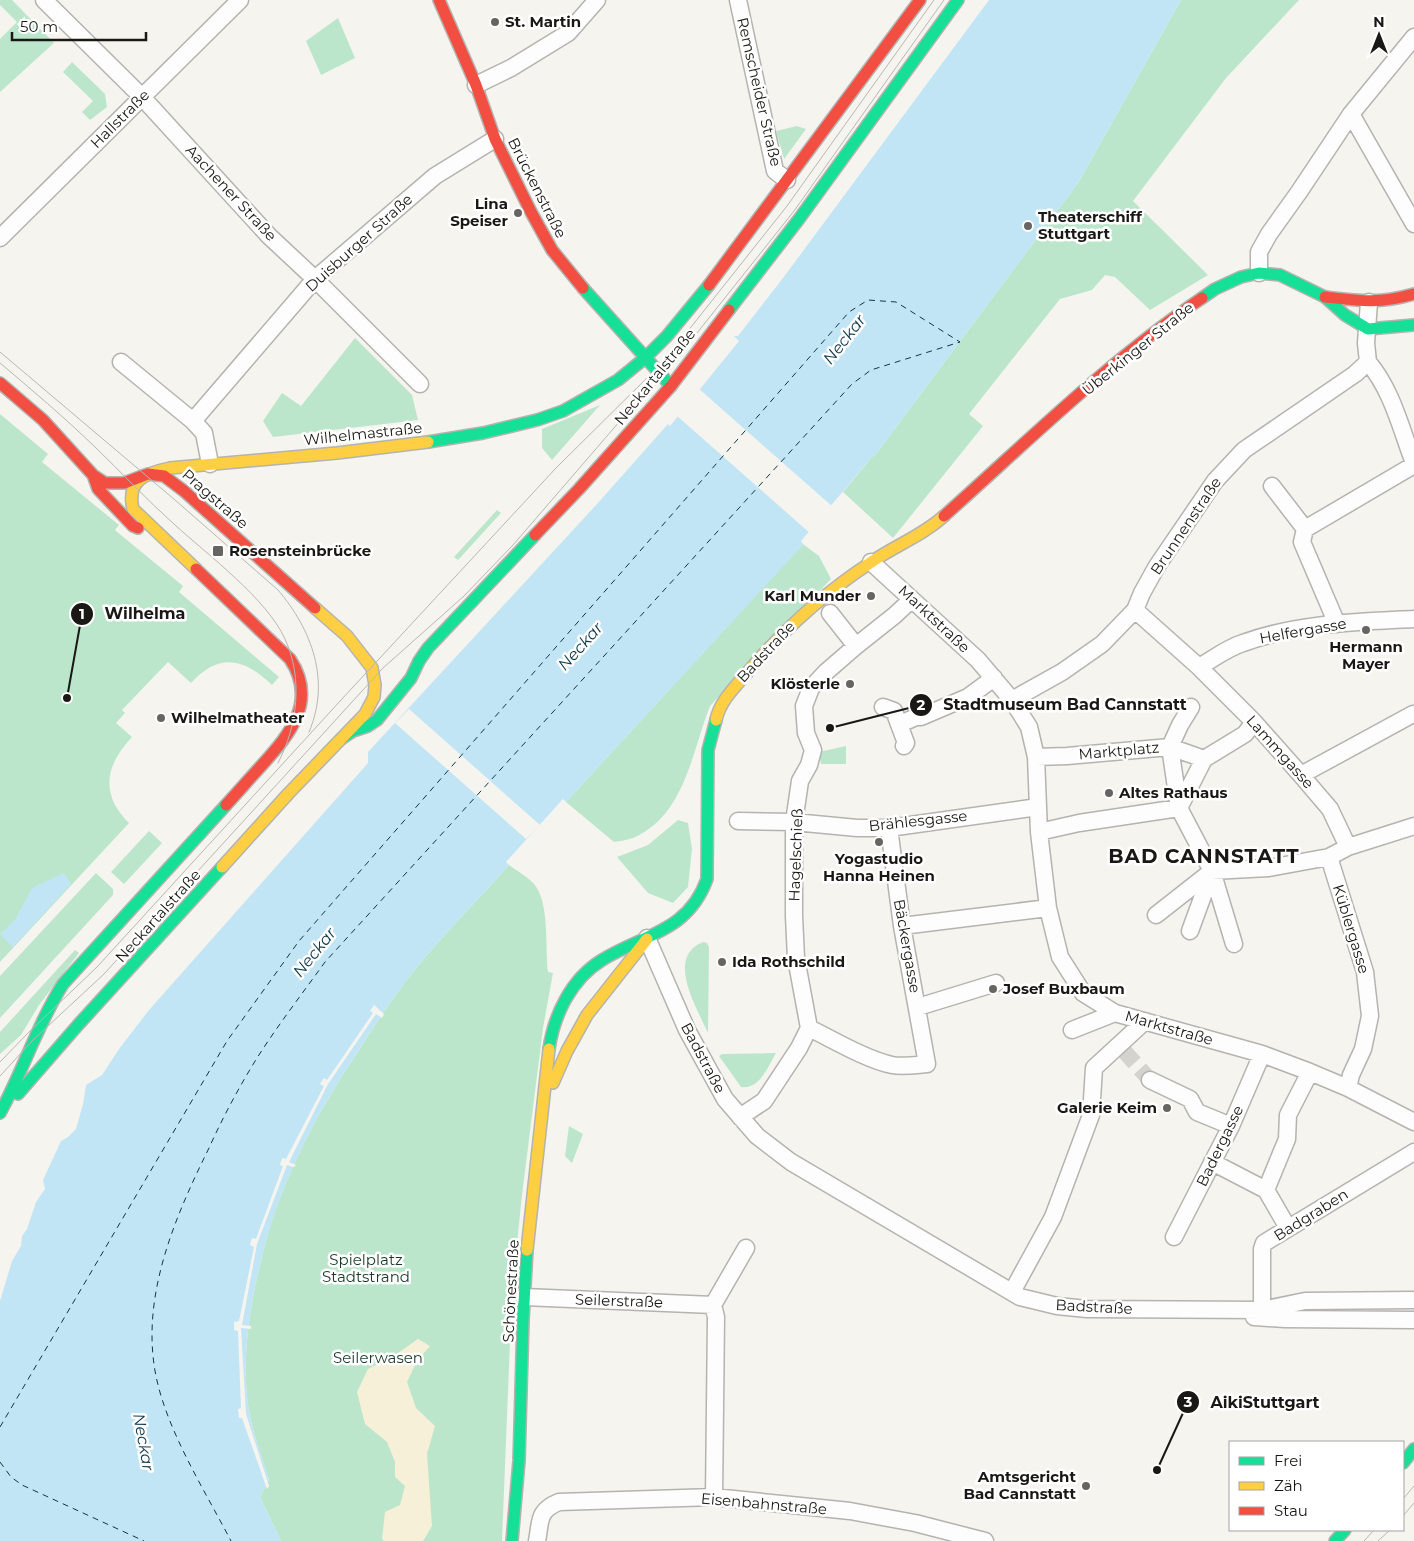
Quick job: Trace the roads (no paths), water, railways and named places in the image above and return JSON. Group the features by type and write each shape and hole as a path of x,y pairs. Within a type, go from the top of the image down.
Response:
{"main road":[{"name":"Brückenstraße","path":"439,0 476,85 494,139 530,212 552,250 591,298 671,386"},
{"name":"Neckartalstraße","path":"645,358 667,336 710,284 920,0"},
{"name":"Neckartalstraße","path":"341,739 352,731 373,723 411,678 428,648 579,489 671,386 799,219 958,0"},
{"path":"1259,273 1280,275 1325,297 1345,315 1368,329 1405,328 1414,325"},
{"name":"Überkinger Straße","path":"872,562 923,533 939,520 1114,365 1177,314 1215,289 1241,276 1259,273"},
{"path":"1325,297 1369,302 1393,300 1414,294"},
{"name":"Wilhelmastraße","path":"146,475 170,468 337,453 483,433 563,411 618,380 645,358"},
{"path":"0,383 43,420 93,475 105,483 130,482 146,475"},
{"path":"93,475 98,489 134,526 160,536"},
{"path":"146,475 139,479 132,488 132,505 160,536"},
{"name":"Pragstraße","path":"146,475 164,476 184,491 348,636 372,668 375,688 372,703"},
{"name":"Neckartalstraße","path":"0,1114 53,1000 64,984 256,773 296,724 301,705 301,691 298,675 290,658 160,536"},
{"name":"Badstraße","path":"647,938 686,913 700,900 705,889 707,878 708,750 717,714 725,699 772,642 819,599 872,562"},
{"name":"Neckartalstraße","path":"0,1114 78,1025 288,794 365,714 372,703"},
{"name":"Schönestraße","path":"512,1541 518,1486 524,1297 531,1210 546,1099 550,1036 562,1006 585,974 600,960 647,938"},
{"name":"Schönestraße","path":"546,1099 567,1050 587,1015 647,938"},
{"path":"1404,1462 1414,1449"},
{"name":"Schönestraße","path":"518,1486 524,1541"},
{"path":"1335,1541 1344,1531"}],"street":[{"name":"Aachener Straße","path":"44,0 142,97 269,236 420,384"},
{"name":"Hallstraße","path":"0,238 240,0"},
{"path":"476,85 511,68 568,33 598,0"},
{"name":"Remscheider Straße","path":"738,0 775,170 787,180"},
{"path":"1259,273 1259,252 1268,234 1299,192 1351,114 1414,37"},
{"path":"1351,114 1414,224"},
{"name":"Duisburger Straße","path":"193,421 315,279 435,176 494,139"},
{"path":"1337,624 1302,542 1306,528 1414,464 1388,393 1368,362 1366,343 1369,302"},
{"path":"121,362 193,421 204,433 210,464"},
{"name":"Brunnenstraße","path":"1012,700 1062,672 1102,644 1135,610 1157,566 1215,481 1244,450 1355,374 1368,362"},
{"path":"1272,486 1306,528"},
{"name":"Marktstraße","path":"872,562 978,660 1012,700 1029,727 1036,757 1039,832 1048,908 1060,957 1083,993 1115,1013 1262,1054 1310,1072 1348,1088 1414,1122"},
{"name":"Hagelschieß","path":"809,1028 796,958 794,924 794,822 800,781 809,765 813,750 806,733 804,706 811,688 826,672 911,600"},
{"path":"1135,610 1199,667"},
{"path":"830,613 856,646"},
{"name":"Helfergasse","path":"1199,667 1241,643 1277,634 1337,624 1414,619"},
{"name":"Lammgasse","path":"1199,667 1254,722 1330,809 1348,846"},
{"path":"901,724 968,697 994,678"},
{"path":"883,707 894,711 901,724 906,744 904,746"},
{"name":"Marktplatz","path":"1191,707 1180,724 1170,747 1179,808 1212,871 1234,944"},
{"path":"1301,775 1413,714"},
{"path":"1039,832 1179,808 1204,759 1245,734 1254,722"},
{"name":"Marktplatz","path":"1036,757 1170,747 1204,759"},
{"name":"Brählesgasse","path":"738,821 794,822 857,828 889,828 1038,807"},
{"path":"1156,915 1212,871 1269,868 1329,857 1348,846 1414,826"},
{"name":"Bäckergasse","path":"809,1028 891,1065 927,1064 902,926 889,828"},
{"name":"Küblergasse","path":"1329,857 1365,972 1370,1016 1363,1049 1351,1075 1348,1088"},
{"path":"1190,931 1212,871"},
{"path":"902,926 1048,908"},
{"name":"Badstraße","path":"647,938 687,1030 725,1099 740,1118 765,1143 792,1162 1026,1299 1072,1308 1219,1310 1262,1310 1305,1301 1414,1300"},
{"path":"918,1007 996,983"},
{"path":"1072,1030 1115,1013"},
{"path":"1012,1292 1049,1226 1091,1115 1094,1068 1121,1048 1145,1021"},
{"path":"740,1118 764,1101 799,1048 809,1028"},
{"name":"Badergasse","path":"1174,1237 1231,1126 1262,1054"},
{"path":"1266,1190 1287,1139 1288,1115 1310,1072"},
{"path":"1150,1080 1190,1099 1197,1112 1231,1126"},
{"name":"Badgraben","path":"1262,1310 1262,1249 1264,1243 1414,1152"},
{"path":"1212,1162 1266,1190 1288,1228"},
{"path":"714,1497 716,1317 713,1305 746,1248"},
{"name":"Seilerstraße","path":"524,1297 713,1305"},
{"name":"Badstraße","path":"1219,1310 1239,1316 1284,1319 1414,1320"},
{"name":"Eisenbahnstraße","path":"537,1541 543,1512 548,1507 559,1502 714,1497 850,1511 985,1541"}],"water":[{"name":"Neckar","path":"989,0 1181,0 1078,183 876,454 801,541 803,544 800,548 566,802 563,799 506,862 509,865 429,953 386,1009 322,1109 294,1165 272,1223 262,1254 248,1333 246,1380 249,1411 269,1480 260,1497 281,1541 0,1541 0,1301 12,1261 21,1246 22,1236 27,1229 36,1202 45,1189 43,1180 61,1141 76,1129 86,1085 102,1075 149,1010 368,763 368,752 597,504 668,424 670,426 739,341 734,336 738,336 783,278"},
{"path":"64,873 71,884 13,947 0,934 15,920 32,888"}],"tunnel":[{"path":"1124,1051 1150,1080"}],"tram line":[{"path":"0,1062 97,967 556,468 656,369 787,206 934,0"},
{"path":"0,1076 33,1040 104,974 383,668 464,596 513,545 620,421 662,377 794,211 944,0"},
{"path":"0,352 278,590 290,605 309,639 318,675 318,694 309,732"},
{"path":"0,363 36,393 165,515 236,578 265,609 276,624 291,654 296,685 294,717 285,748 278,763"},
{"path":"1404,1498 1414,1486"},
{"path":"1404,1515 1414,1503"},
{"path":"1364,1541 1373,1531"},
{"path":"1378,1541 1389,1531"}],"place":[{"name":"St. Martin","path":"495,22"},
{"name":"Lina Speiser","path":"518,213"},
{"name":"Theaterschiff Stuttgart","path":"1028,226"},
{"name":"Rosensteinbrücke","path":"218,551"},
{"name":"Karl Munder","path":"871,596"},
{"name":"Hermann Mayer","path":"1366,630"},
{"name":"Klösterle","path":"850,684"},
{"name":"Wilhelma","path":"67,698"},
{"name":"Wilhelmatheater","path":"161,718"},
{"name":"Stadtmuseum Bad Cannstatt","path":"830,728"},
{"name":"Altes Rathaus","path":"1109,793"},
{"name":"Yogastudio Hanna Heinen","path":"879,842"},
{"name":"Ida Rothschild","path":"722,962"},
{"name":"Josef Buxbaum","path":"993,989"},
{"name":"Galerie Keim","path":"1167,1108"},
{"name":"AikiStuttgart","path":"1157,1470"},
{"name":"Amtsgericht Bad Cannstatt","path":"1086,1486"}],"district":[{"name":"BAD CANNSTATT","path":"1204,856"}],"park label":[{"name":"Spielplatz Stadtstrand","path":"366,1268"},
{"name":"Seilerwasen","path":"378,1358"}]}
